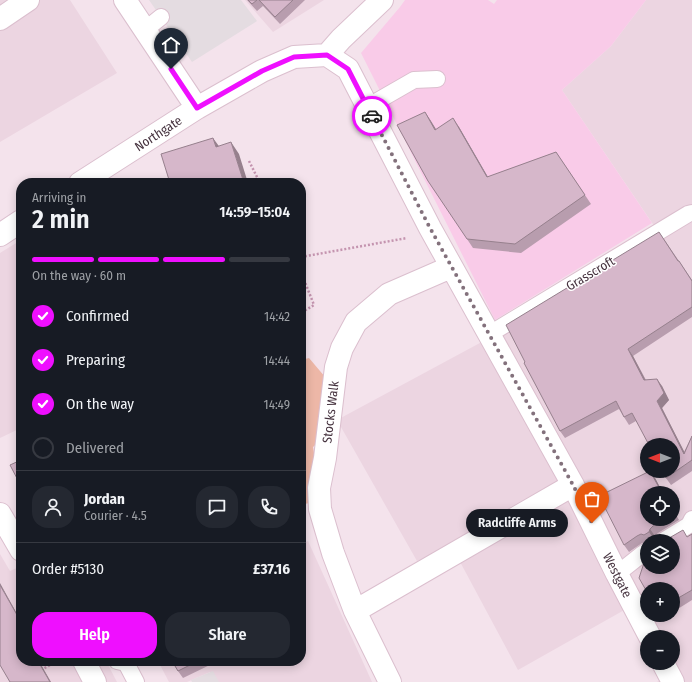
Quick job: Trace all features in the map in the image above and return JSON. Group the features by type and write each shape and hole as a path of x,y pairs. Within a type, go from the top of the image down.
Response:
{"street":[{"path":"0,19 28,0"},
{"path":"125,0 153,24 197,108"},
{"path":"327,55 341,39 382,0"},
{"name":"Westgate","path":"327,55 348,69 451,267 573,485 646,630"},
{"name":"Northgate","path":"88,178 197,108 262,71 294,57 327,55"},
{"path":"0,235 16,224"},
{"name":"Stocks Walk","path":"390,682 355,611 333,552 320,509 319,488 325,458 336,367 342,348 356,322 389,294 451,267"},
{"path":"355,611 573,485"},
{"path":"0,514 16,541"},
{"path":"87,666 95,682"},
{"path":"667,670 673,682"}],"lane":[{"path":"367,107 414,80 437,79"},
{"name":"Grasscroft","path":"488,334 692,213"},
{"path":"674,534 689,525 692,518"},
{"path":"617,574 640,556"},
{"path":"128,666 136,682"}],"path":[{"path":"249,161 258,178"},
{"path":"306,256 407,238 430,228"},
{"path":"306,285 314,305 306,310"},
{"path":"37,672 48,666"}],"shaded area":[{"path":"0,0 70,0 117,73 0,142"},
{"path":"149,0 241,0 257,21 192,62"},
{"path":"245,0 324,0 273,32"},
{"path":"405,0 488,0 494,4 497,0 646,0 611,46 562,90 652,223 495,320 361,53"},
{"path":"646,0 692,0 692,682 657,682 673,670 680,670 680,630 659,630 655,622 680,622 680,582 640,582 640,601 518,670 451,545 417,561 337,420 504,330 659,233 562,90 611,46"},
{"path":"16,243 16,430 0,438 0,253"},
{"path":"309,358 331,384 326,435 313,447 317,470 309,503 306,504 306,359"},
{"path":"308,541 372,682 215,682 210,672 187,682 169,682 161,666 306,666 306,542"},
{"path":"0,554 10,571 16,568 16,666 109,666 117,682 0,682"},
{"path":"213,671 219,682 192,682 191,680"}],"building":[{"path":"248,0 257,0 252,4"},
{"path":"259,0 293,0 275,17"},
{"path":"425,112 435,130 453,118 487,177 556,152 585,195 515,244 467,239 428,181 397,125"},
{"path":"213,138 216,147 231,142 242,178 168,178 161,154"},
{"path":"659,232 692,281 692,307 628,349 644,380 657,379 664,393 657,401 676,438 645,438 632,413 624,417 616,401 560,431 524,363 525,362 506,325"},
{"path":"692,436 692,460 680,468 680,446 684,454"},
{"path":"16,462 16,476 10,465"},
{"path":"640,476 640,478 654,478 658,486 640,486 640,526 653,526 649,532 646,534 640,534 624,545 599,496"},
{"path":"683,530 687,537 692,534 692,590 680,597 680,582 641,582 639,578 640,574 680,574 680,534 676,534"},
{"path":"0,585 16,613 16,666 41,666 50,682 10,682 0,665"},
{"path":"175,666 188,666 178,671"}],"way so far":[{"path":"372,116 430,228 573,485 592,523"}],"place":[{"name":"Radcliffe Arms","path":"592,523"}],"route":[{"path":"171,69 197,108 262,71 294,57 327,55 348,69 372,116"}]}
